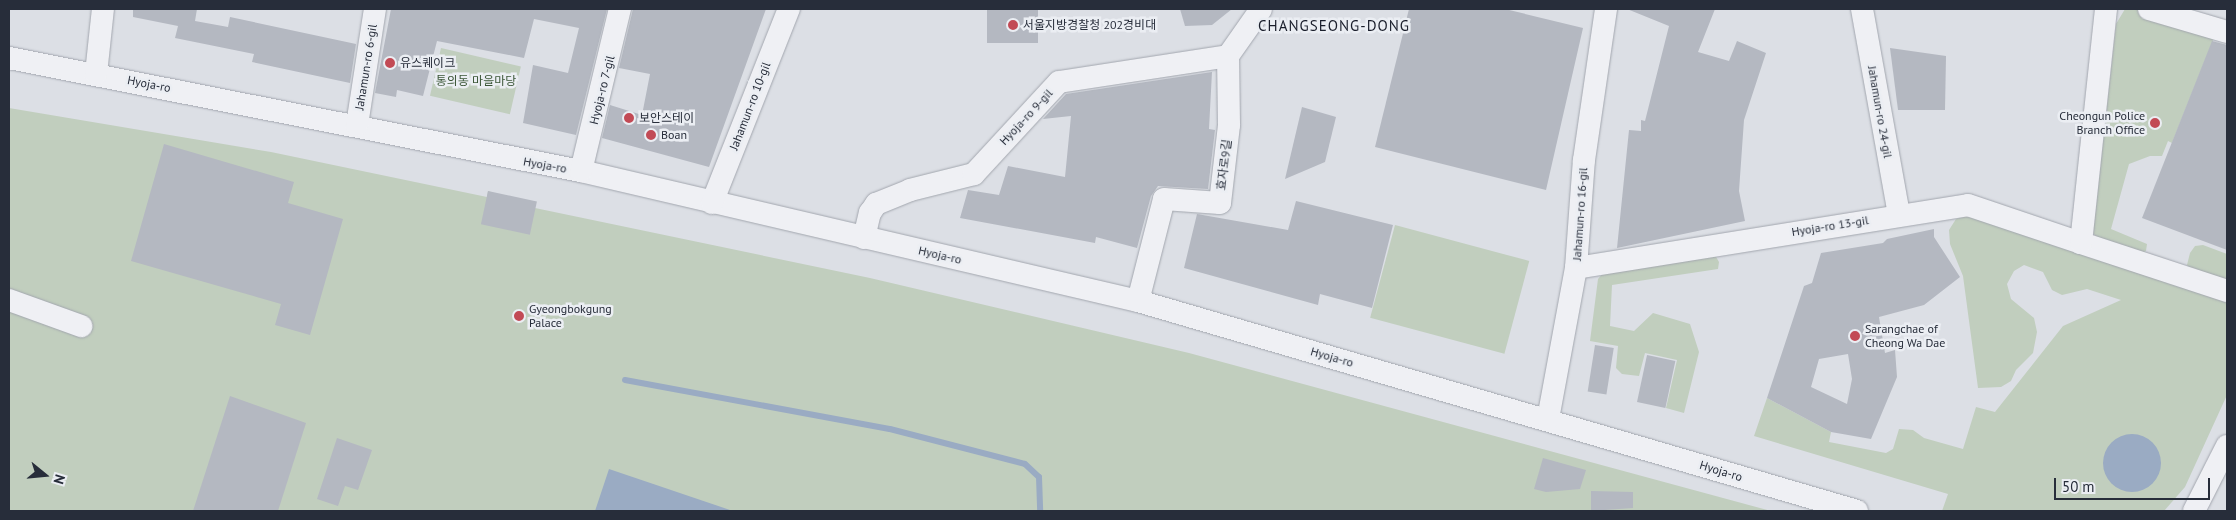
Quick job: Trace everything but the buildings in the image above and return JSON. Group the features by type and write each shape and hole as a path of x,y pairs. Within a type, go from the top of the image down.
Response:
{"street":[{"path":"96,74 103,9"},
{"name":"Jahamun-ro 6-gil","path":"357,125 375,9"},
{"name":"Hyoja-ro 7-gil","path":"580,171 620,9"},
{"name":"Jahamun-ro 10-gil","path":"712,203 789,9"},
{"path":"1228,56 1260,9"},
{"name":"Jahamun-ro 16-gil","path":"1548,419 1576,268 1584,160 1606,9"},
{"name":"Jahamun-ro 24-gil","path":"1862,9 1899,215"},
{"path":"2081,243 2106,9"},
{"path":"2149,9 2227,32"},
{"name":"Hyoja-ro 9-gil","path":"864,238 870,213 876,204 910,190 974,174 1059,82 1228,56"},
{"name":"효자로9길","path":"1138,301 1164,199 1220,203 1229,125 1228,56"},
{"name":"Hyoja-ro","path":"9,58 357,125 580,171 1138,301 1548,419 1857,511"},
{"name":"Hyoja-ro 13-gil","path":"1576,268 1968,205 2227,292"},
{"path":"9,300 81,326"},
{"path":"2193,509 2227,446"}],"green space":[{"path":"2125,9 2145,9 2215,35 2172,143 2168,141 2162,156 2150,156 2129,164 2111,229 2147,244 2146,251 2137,255 2101,242 2093,233 2116,24"},
{"name":"통의동 마을마당","path":"441,48 521,66 510,114 430,96"},
{"name":"Gyeongbokgung Palace","path":"9,108 271,152 487,197 488,191 535,208 870,278 1189,353 1771,511 9,511"},
{"path":"1971,214 2227,300 2227,395 2185,487 2164,511 1942,511 1948,494 1754,436 1767,398 1831,432 1829,442 1886,453 1893,449 1899,429 1913,430 1924,438 1963,449 1976,407 1995,412 2063,326 2121,300 2087,289 2062,295 2052,290 2043,272 2024,265 2014,271 2007,284 2011,299 2034,318 2037,332 2033,353 2016,370 2011,381 2001,387 1978,388 1963,276 1950,244 1949,230 1956,219"},
{"path":"1395,225 1529,261 1504,354 1370,318"},
{"path":"2203,245 2227,254 2227,284 2192,273 2187,265 2190,253 2195,246"},
{"path":"1715,255 1719,262 1718,269 1612,285 1610,326 1634,331 1653,313 1690,324 1699,352 1684,413 1666,408 1677,360 1645,353 1639,376 1622,374 1616,368 1618,346 1590,341 1598,279 1603,273"}],"water":[{"path":"2132,434 2148,439 2156,447 2161,463 2156,479 2148,487 2132,492 2116,487 2108,479 2103,463 2108,447 2116,439"},
{"path":"609,469 733,511 595,511"}],"waterway":[{"path":"625,380 890,429 1025,464 1039,477 1040,511"}],"place":[{"name":"서울지방경찰청 202경비대","path":"1013,25"},
{"name":"유스퀘이크","path":"390,63"},
{"name":"보안스테이","path":"629,118"},
{"name":"Cheongun Police Branch Office","path":"2155,123"},
{"name":"Boan","path":"651,135"},
{"name":"Gyeongbokgung Palace","path":"519,316"},
{"name":"Sarangchae of Cheong Wa Dae","path":"1855,336"}],"district":[{"name":"CHANGSEONG-DONG","path":"1334,26"}]}
